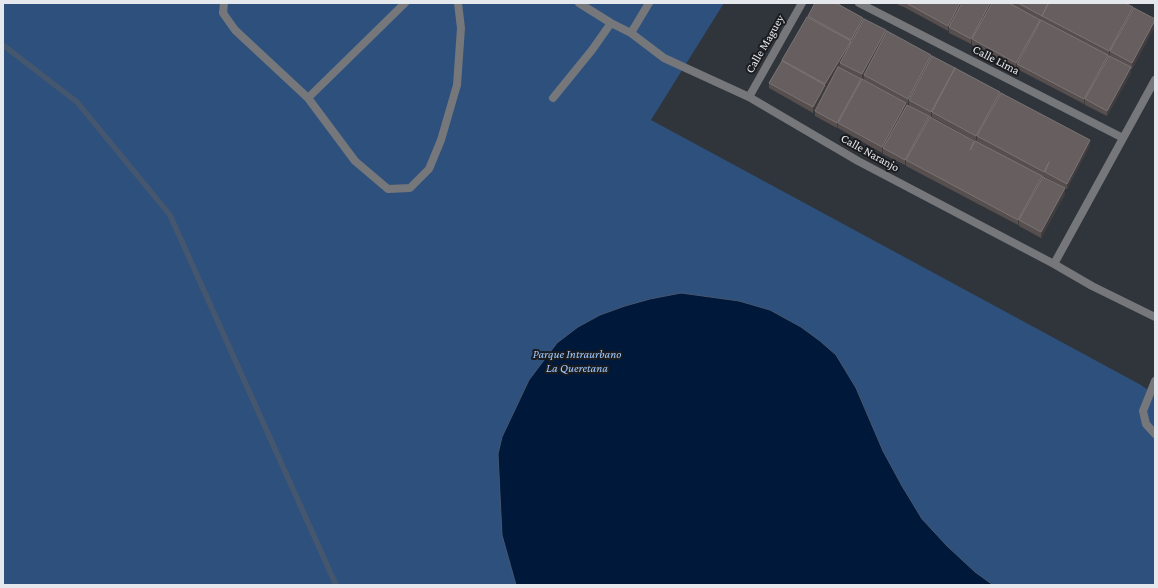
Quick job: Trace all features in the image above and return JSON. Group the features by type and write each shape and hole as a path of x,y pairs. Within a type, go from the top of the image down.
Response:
{"street":[{"path":"224,3 223,13 235,30 308,98 355,161 388,189 410,188 429,168 441,140 457,85 461,28 458,3"},
{"path":"308,98 405,3"},
{"name":"Calle Naranjo","path":"579,3 630,33 664,58 749,97 858,161 1054,264 1092,286 1155,317"},
{"path":"630,33 649,3"},
{"name":"Calle Maguey","path":"749,97 802,3"},
{"name":"Calle Lima","path":"859,3 1123,138"},
{"path":"554,98 592,50 611,23"},
{"path":"1054,264 1155,80"},
{"path":"1155,381 1144,411 1146,424 1155,434"}],"green space":[{"name":"Parque Intraurbano La Queretana","path":"3,3 724,3 651,120 1141,385 1155,395 1155,585 3,585"}],"shaded area":[{"path":"681,293 739,301 770,310 801,327 836,355 856,388 883,451 922,519 947,546 975,572 993,585 516,585 502,535 498,454 502,437 529,380 557,343 578,327 600,315 625,306"}],"building":[{"path":"815,3 836,3 863,18 851,40 808,16"},
{"path":"906,3 960,3 948,26"},
{"path":"962,3 990,3 971,39 949,27"},
{"path":"992,3 1009,3 1040,20 1016,63 972,39"},
{"path":"1018,3 1048,3 1042,16"},
{"path":"1049,3 1125,3 1133,7 1109,51 1042,16"},
{"path":"1134,8 1155,20 1132,63 1110,51"},
{"path":"807,17 851,41 825,84 782,60"},
{"path":"864,19 886,30 862,74 840,63"},
{"path":"1041,20 1108,55 1084,99 1017,64"},
{"path":"887,31 931,55 908,99 864,75"},
{"path":"932,56 955,68 931,112 909,100"},
{"path":"1109,56 1131,67 1107,111 1085,99"},
{"path":"782,61 825,85 813,107 769,83"},
{"path":"838,67 861,79 837,123 815,111"},
{"path":"955,68 1000,92 976,136 932,112"},
{"path":"862,79 906,103 882,147 838,123"},
{"path":"1001,93 1090,140 1067,184 1045,172 1049,162 1044,172 977,136"},
{"path":"907,105 929,116 905,160 883,148"},
{"path":"930,117 974,141 970,150 975,141 1042,176 1018,220 906,160"},
{"path":"1043,177 1065,188 1041,232 1019,220"}],"waterway":[{"path":"3,45 77,102 170,215 336,585"}]}
